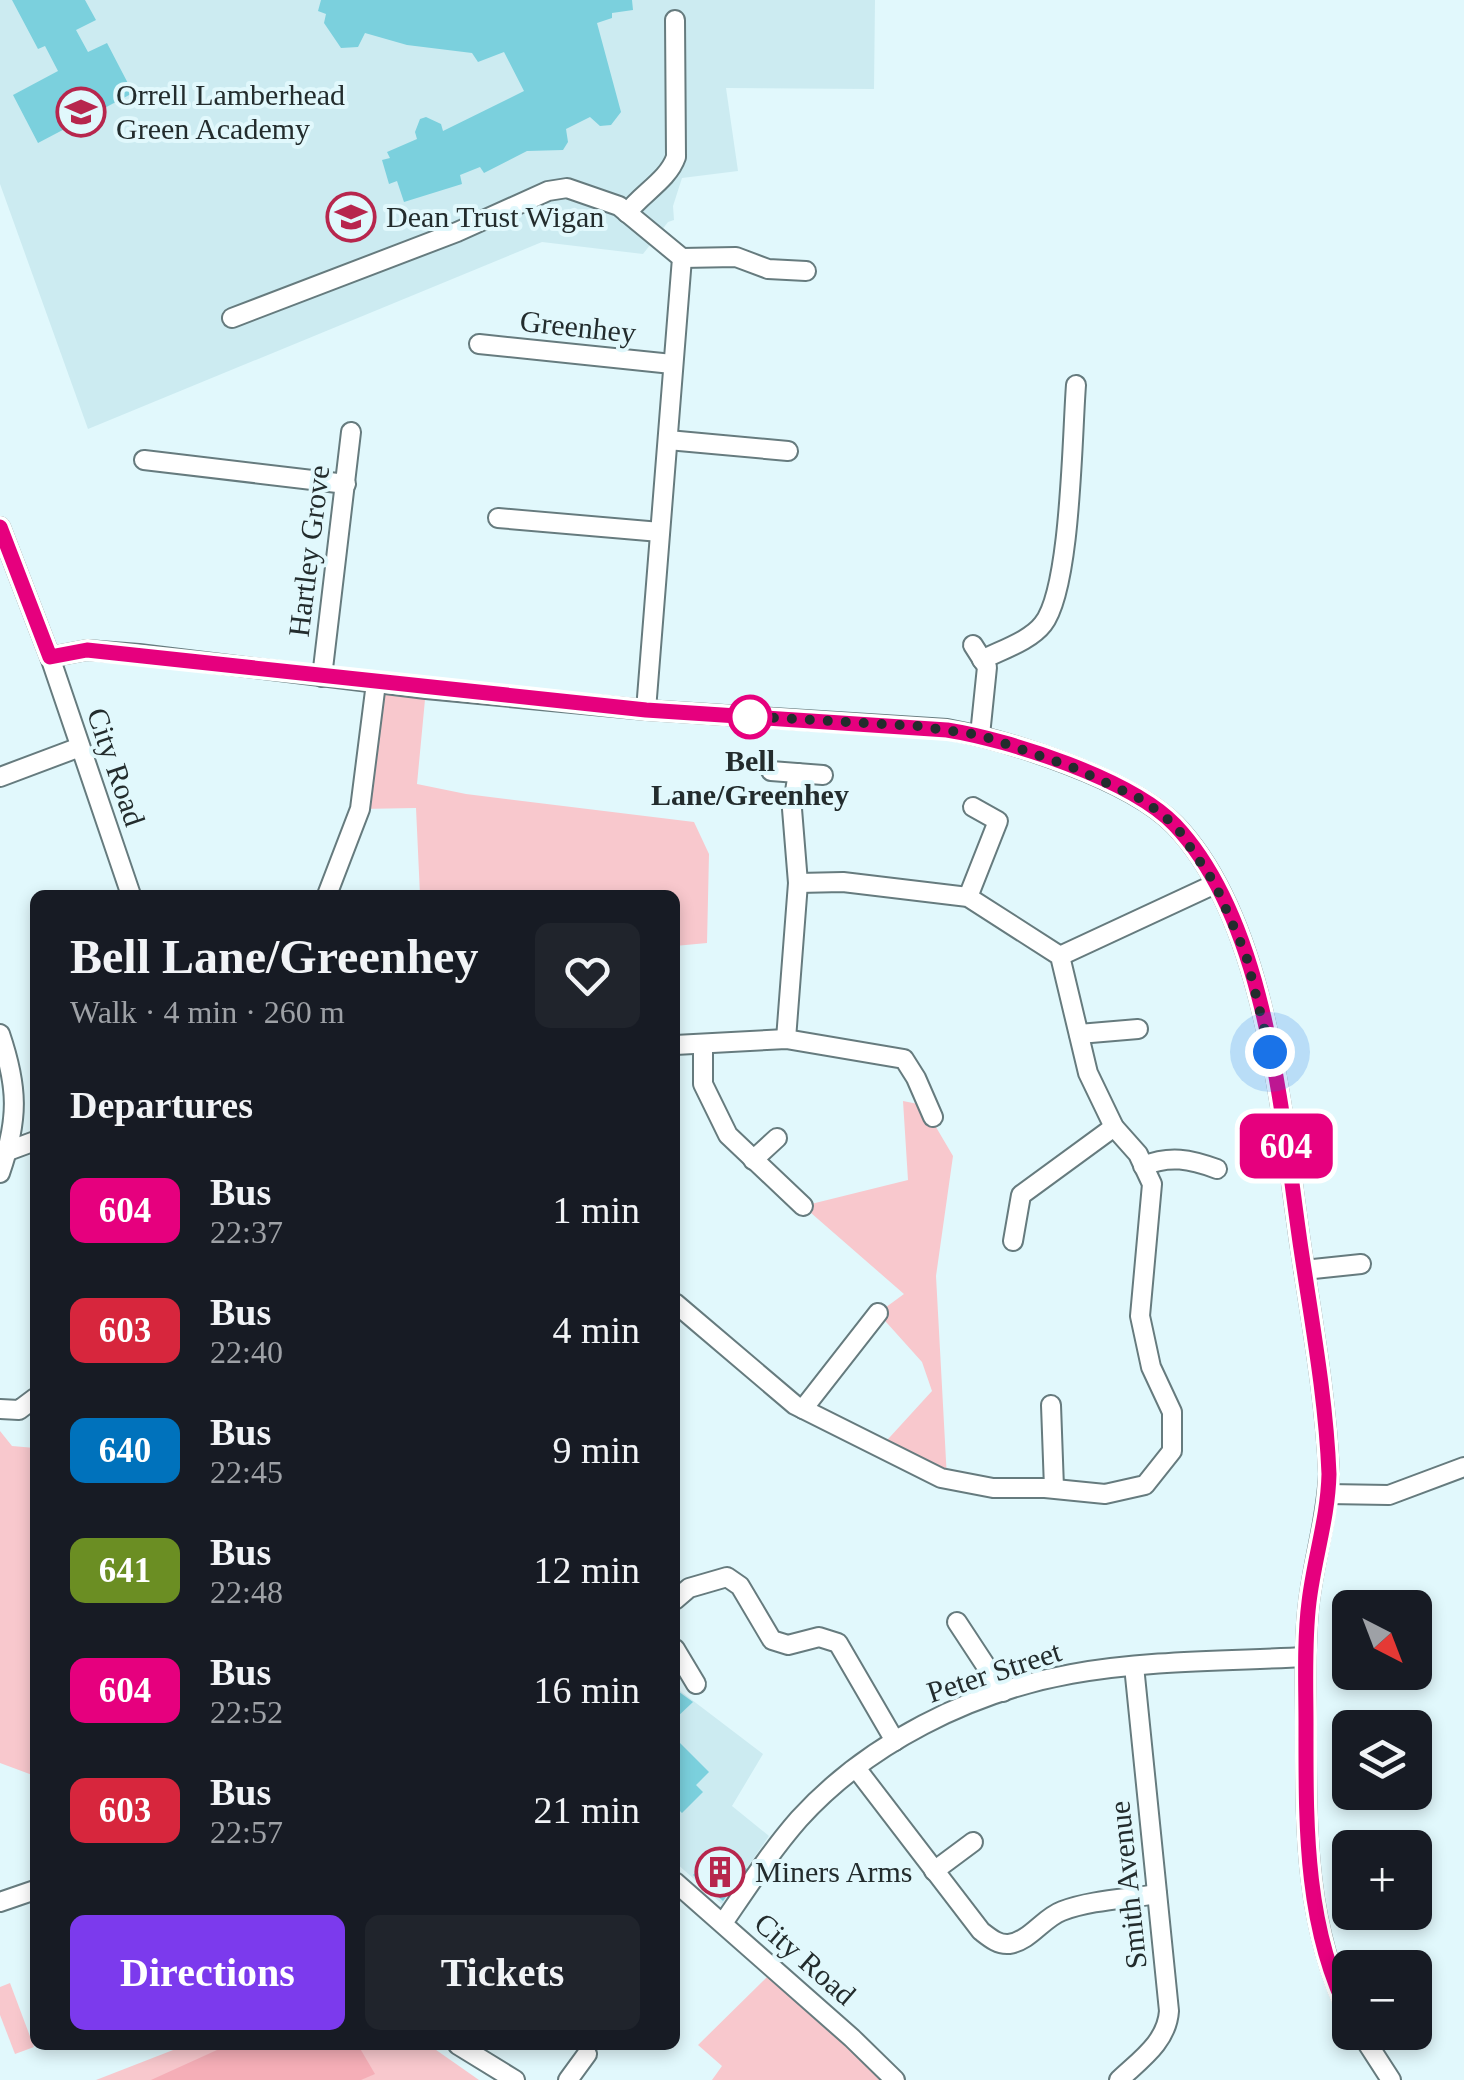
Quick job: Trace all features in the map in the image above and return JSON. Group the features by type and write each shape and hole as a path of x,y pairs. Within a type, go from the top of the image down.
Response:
{"street":[{"path":"623,210 671,172 676,157 674,20"},
{"path":"232,318 458,232 548,191 567,188 586,192 623,210 682,258 736,257 768,270 806,271"},
{"name":"Greenhey","path":"646,710 682,258"},
{"name":"Greenhey","path":"478,344 672,364"},
{"path":"980,735 987,667 978,653 1010,645 1044,624 1060,576 1076,386"},
{"name":"Hartley Grove","path":"322,677 351,432"},
{"path":"668,440 788,451"},
{"path":"144,460 346,484"},
{"path":"498,518 660,532"},
{"name":"City Road","path":"0,527 50,657 129,890"},
{"path":"50,657 87,650 646,710 917,726 980,735 1072,767 1145,801 1176,826 1215,884 1237,930 1258,998 1304,1270 1328,1451 1328,1494 1309,1600 1306,1798 1312,1888 1324,1956 1332,1974"},
{"path":"329,890 360,809 376,683"},
{"path":"0,777 80,747"},
{"path":"771,771 823,776"},
{"path":"786,1039 798,883 792,809 798,773"},
{"path":"968,897 998,822 973,807"},
{"path":"680,1307 803,1409 941,1478 993,1488 1054,1488 1105,1494 1145,1485 1172,1451 1172,1412 1151,1367 1140,1316 1152,1184 1138,1154 1114,1128 1088,1073 1060,956 968,897 843,882 798,883"},
{"path":"1060,956 1215,884"},
{"path":"1078,1034 1138,1029"},
{"path":"0,1034 14,1074 14,1126 0,1173"},
{"path":"680,1045 786,1039 904,1059 933,1118"},
{"path":"702,1045 703,1084 728,1135 802,1206"},
{"path":"1013,1242 1021,1195 1114,1128"},
{"path":"753,1160 777,1138"},
{"path":"8,1151 30,1143"},
{"path":"1144,1166 1163,1158 1194,1160 1217,1169"},
{"path":"1304,1270 1361,1264"},
{"path":"803,1409 878,1313"},
{"path":"0,1408 19,1410 30,1402"},
{"path":"1051,1405 1054,1488"},
{"path":"1328,1494 1389,1494 1464,1466"},
{"path":"680,1596 689,1588 727,1577 740,1586 772,1640 788,1645 820,1637 838,1644 896,1741"},
{"path":"957,1622 1003,1692"},
{"path":"680,1657 696,1684"},
{"name":"Peter Street","path":"722,1923 801,1816 856,1768 953,1710 1068,1674 1134,1666 1306,1657"},
{"name":"Smith Avenue","path":"1119,2080 1156,2044 1168,2022 1134,1666"},
{"path":"856,1768 981,1931 1002,1944 1014,1944 1066,1909 1156,1894"},
{"path":"934,1871 973,1842"},
{"name":"City Road","path":"680,1886 894,2080"},
{"path":"0,1902 30,1892"},
{"path":"466,2050 515,2080"},
{"path":"1372,2050 1391,2080"},
{"path":"568,2080 587,2054"}],"shaded area":[{"name":"Dean Trust Wigan","path":"0,0 875,0 874,89 726,88 738,171 682,178 673,206 674,220 668,222 643,254 542,242 88,429 0,184"},
{"path":"376,683 426,689 417,784 466,794 694,822 709,854 707,943 680,946 680,890 420,890 416,808 360,809"},
{"path":"903,1101 923,1105 953,1156 936,1276 947,1479 879,1449 932,1391 922,1362 878,1313 904,1294 803,1206 908,1180"},
{"path":"0,1431 12,1446 30,1448 30,1774 0,1763"},
{"path":"680,1691 763,1754 732,1806 769,1836 722,1904 680,1866"},
{"path":"768,1976 895,2080 712,2080 722,2066 698,2045"},
{"path":"10,1983 30,2036 30,2048 15,2054 0,2015 0,1987"},
{"path":"173,2050 436,2050 479,2080 96,2080"},
{"path":"217,2050 361,2050 375,2074 361,2080 151,2080"}],"building":[{"path":"12,0 85,0 96,20 76,30 88,52 107,43 133,93 38,143 13,95 58,71 45,46 38,49"},
{"path":"321,0 632,0 633,10 612,13 612,18 597,23 621,112 611,125 600,126 590,117 566,129 568,142 563,150 527,151 484,173 480,167 460,175 462,184 404,202 397,181 389,184 382,160 390,158 387,152 417,139 415,132 420,119 426,117 441,124 443,131 524,91 504,52 478,62 472,53 407,45 365,33 358,47 341,48 324,23 326,14 318,11"},
{"path":"680,1693 693,1702 680,1714"},
{"path":"680,1743 709,1772 696,1785 703,1792 682,1813"},
{"name":"Miners Arms","path":"717,1849 747,1869 723,1901 693,1875"}],"bus line":[{"name":"604","path":"0,527 50,657 87,650 139,654 426,689 646,710 947,730 980,735 1072,767 1145,801 1176,826 1204,864 1237,930 1258,998 1284,1134 1328,1451 1327,1516 1309,1600 1307,1630 1306,1798 1316,1917 1332,1978"}],"place":[{"name":"Orrell Lamberhead Green Academy","path":"81,112"},
{"name":"Dean Trust Wigan","path":"351,217"},
{"name":"Bell Lane/Greenhey","path":"750,717"},
{"name":"Miners Arms","path":"720,1872"}],"route":[{"path":"750,717 744,716 917,726 980,735 1072,767 1145,801 1176,826 1215,884 1246,955 1270,1052"}]}
